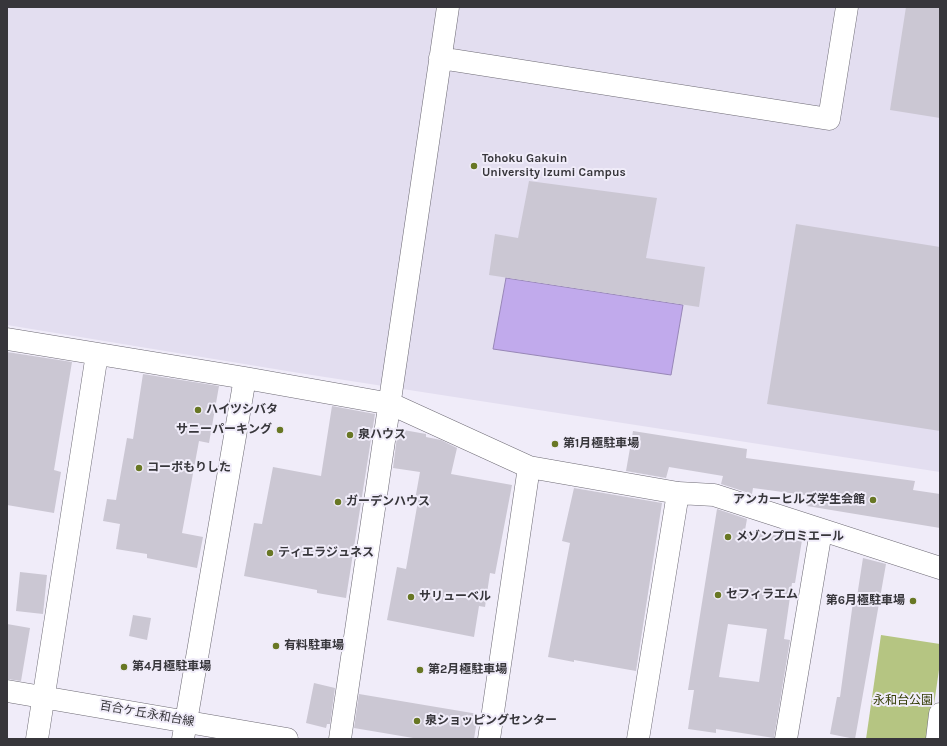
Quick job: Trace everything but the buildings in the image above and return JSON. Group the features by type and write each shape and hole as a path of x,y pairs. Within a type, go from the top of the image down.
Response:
{"street":[{"path":"340,739 391,404 448,7"},
{"path":"440,58 829,119 847,7"},
{"path":"7,339 245,378 391,404 529,467 678,493 714,495 820,531 940,568"},
{"path":"36,739 97,354"},
{"path":"185,730 245,378"},
{"path":"489,739 529,467"},
{"path":"638,739 678,493"},
{"path":"786,739 820,531"},
{"name":"百合ケ丘永和台線","path":"7,691 42,696 185,730 287,739"},
{"path":"937,739 940,714"}],"shaded area":[{"name":"Tohoku Gakuin University Izumi Campus","path":"7,7 940,7 940,472 299,373 7,325"},
{"path":"506,278 683,305 671,375 493,349"}],"green space":[{"name":"永和台公園","path":"881,635 940,644 940,663 929,739 866,739"}],"place":[{"name":"Tohoku Gakuin University Izumi Campus","path":"474,166"},
{"name":"ハイツシバタ","path":"198,410"},
{"name":"サニーパーキング","path":"280,430"},
{"name":"泉ハウス","path":"350,435"},
{"name":"第1月極駐車場","path":"555,444"},
{"name":"コーポもりした","path":"139,468"},
{"name":"アンカーヒルズ学生会館","path":"873,500"},
{"name":"ガーデンハウス","path":"338,502"},
{"name":"メゾンプロミエール","path":"728,537"},
{"name":"ティエラジュネス","path":"270,553"},
{"name":"セフィラエム","path":"718,595"},
{"name":"サリューベル","path":"411,597"},
{"name":"第6月極駐車場","path":"913,601"},
{"name":"有料駐車場","path":"276,646"},
{"name":"第4月極駐車場","path":"124,667"},
{"name":"第2月極駐車場","path":"420,670"},
{"name":"泉ショッピングセンター","path":"417,721"}]}
